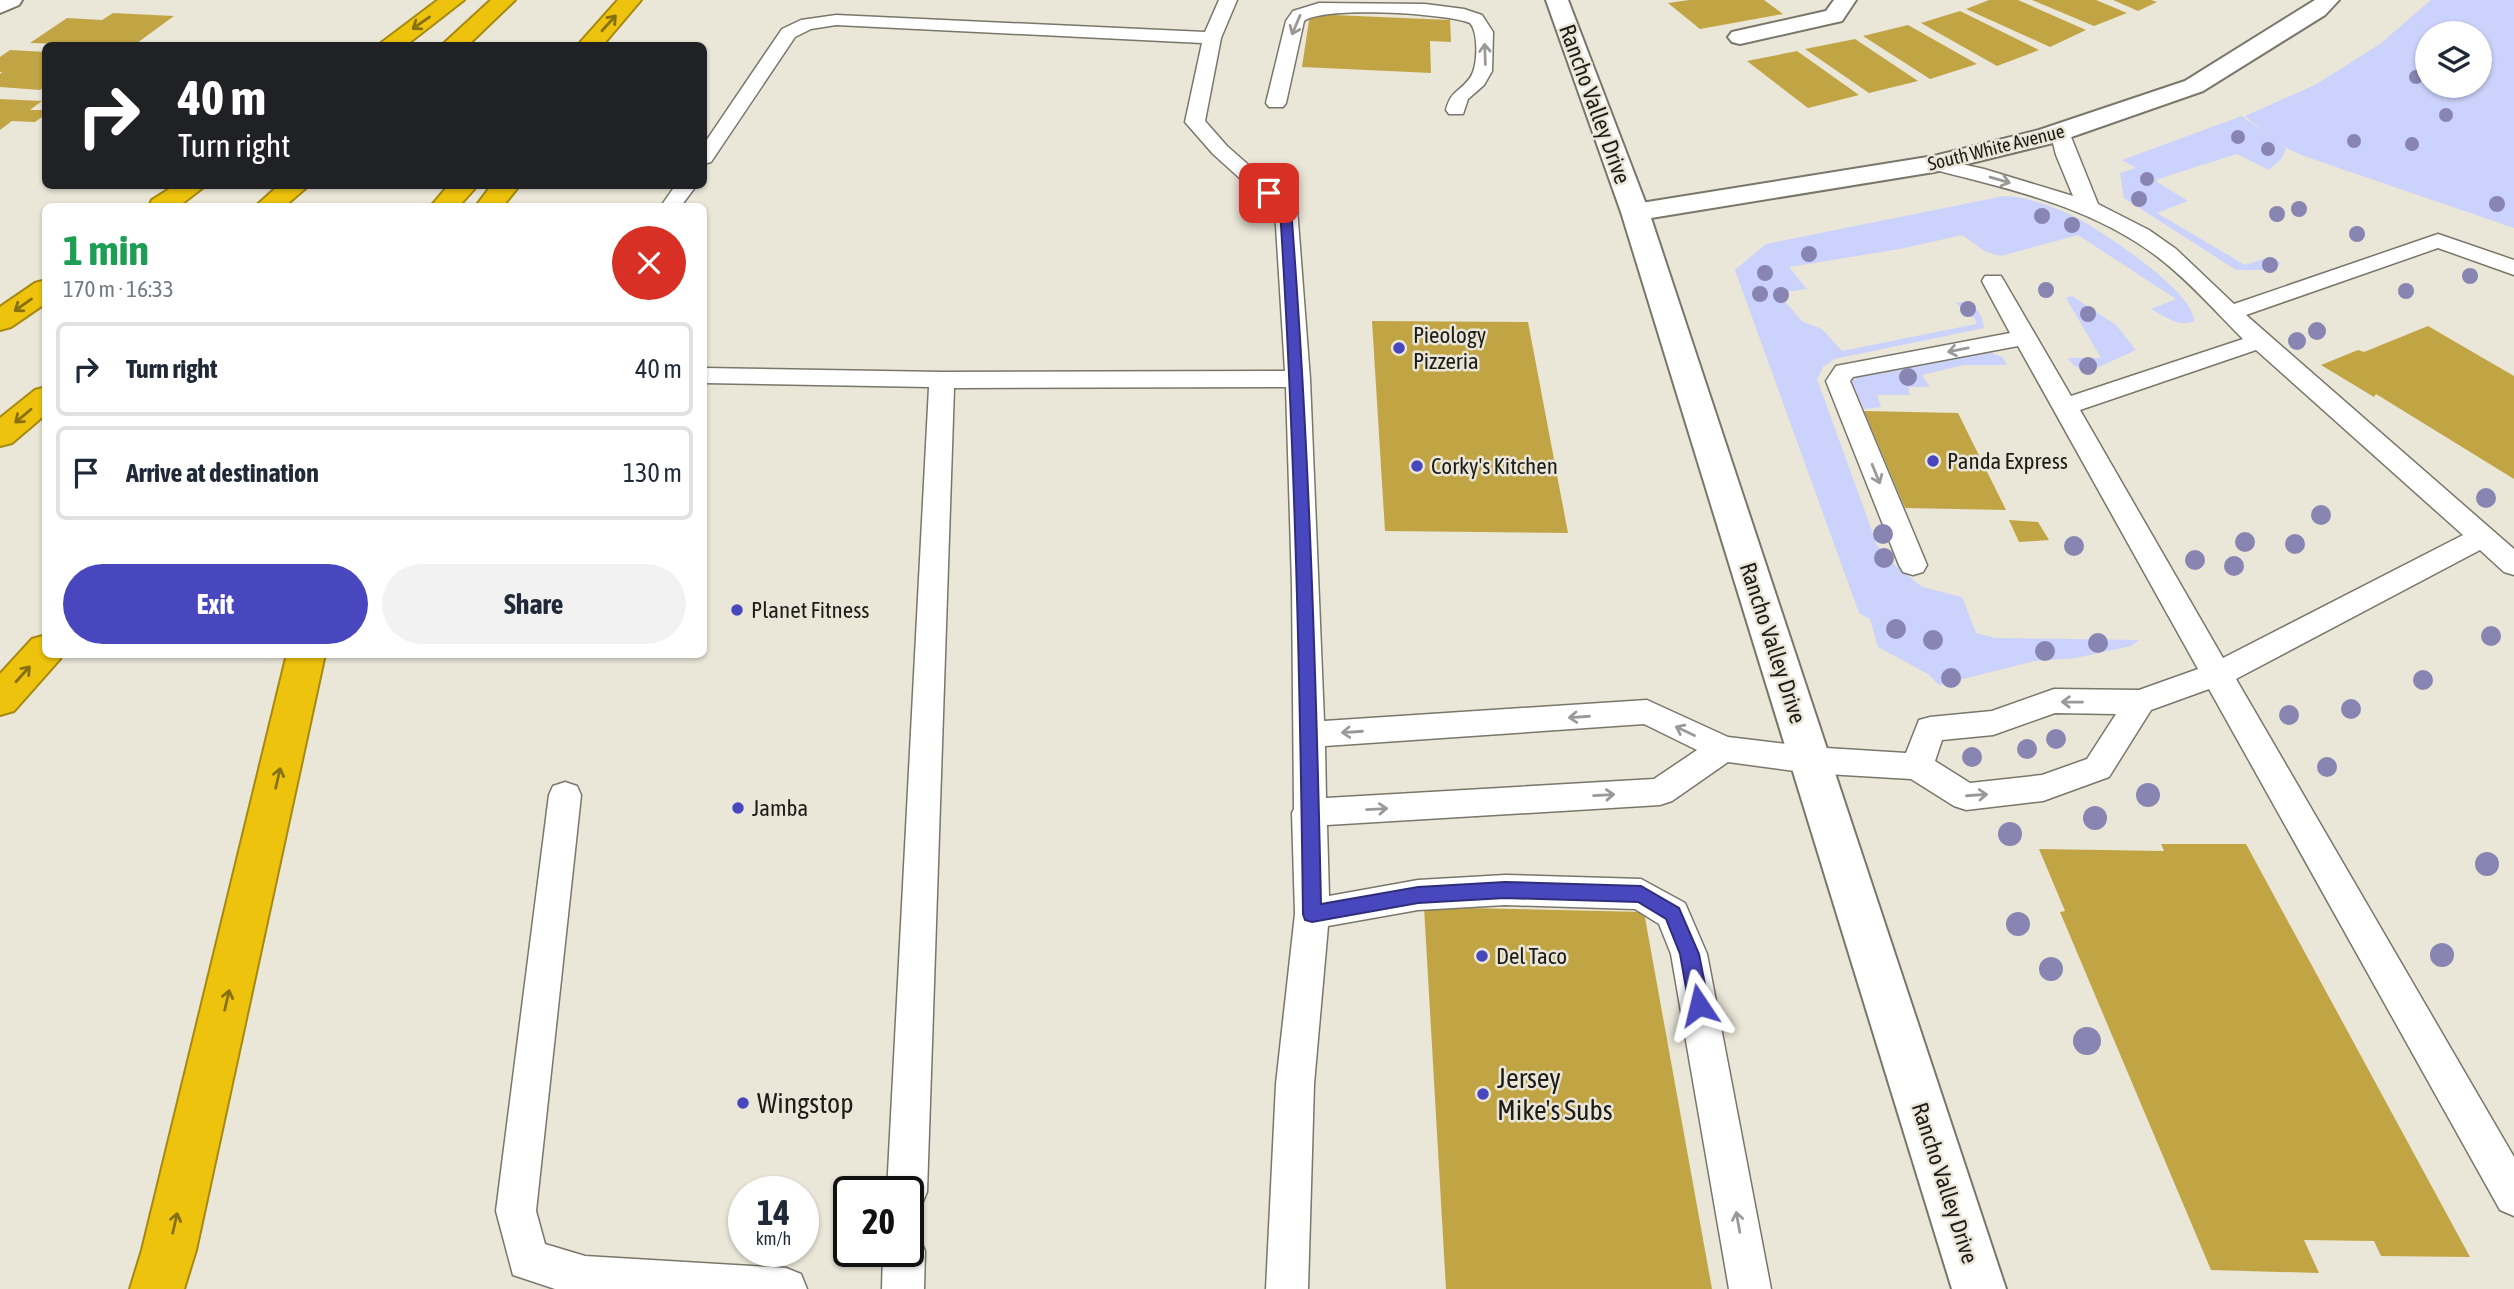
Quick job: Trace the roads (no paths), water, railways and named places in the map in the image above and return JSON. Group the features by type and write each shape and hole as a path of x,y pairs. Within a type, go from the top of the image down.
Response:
{"highway":[{"path":"395,42 453,0"},
{"path":"457,42 503,0"},
{"path":"593,42 630,0"},
{"path":"619,42 653,0"},
{"path":"166,203 187,189"},
{"path":"273,203 290,189"},
{"path":"447,203 460,189"},
{"path":"491,203 503,189"},
{"path":"0,321 42,292"},
{"path":"0,435 42,400"},
{"path":"0,700 42,653"},
{"path":"157,1289 172,1237 305,658"}],"street":[{"path":"0,6 10,0"},
{"name":"Rancho Valley Drive","path":"1557,0 1635,212 1979,1289"},
{"path":"1740,37 1834,16 1845,0"},
{"name":"South White Avenue","path":"1635,212 1934,164 2060,131 2194,86 2329,0"}],"lane":[{"path":"1228,0 1212,38 1195,122 1220,149 1286,208 1298,379 1306,596 1312,914 1295,1084 1287,1289"},
{"path":"1276,103 1295,21 1299,15 1319,8 1451,11 1477,20 1484,28 1485,72 1475,85 1459,97 1456,110"},
{"path":"707,154 788,33 807,23 836,20 1212,38"},
{"path":"2060,131 2066,155 2089,208"},
{"path":"1934,164 2008,182 2089,208 2141,235 2168,254 2260,341 2514,565"},
{"path":"2230,313 2438,241 2514,268"},
{"path":"1993,281 2514,1196"},
{"path":"1913,565 1838,382 1840,375 2025,337"},
{"path":"2064,407 2260,341"},
{"path":"707,375 942,380 1298,379"},
{"path":"908,1176 942,380"},
{"path":"1917,766 1930,729 1993,723 2054,701 2140,702 2218,674 2482,537"},
{"path":"1307,735 1647,712 1723,749 1810,760 1917,766 1965,797 2043,788 2098,768 2140,702"},
{"path":"1308,813 1660,792 1723,749"},
{"path":"565,795 516,1211 528,1259 585,1277 786,1289"},
{"path":"1312,914 1418,895 1505,890 1641,894 1673,914 1689,954 1750,1289"},
{"path":"902,1289 903,1267"}],"place":[{"name":"Pieology Pizzeria","path":"1399,348"},
{"name":"Panda Express","path":"1933,461"},
{"name":"Corky's Kitchen","path":"1417,466"},
{"name":"Planet Fitness","path":"737,610"},
{"name":"Jamba","path":"738,808"},
{"name":"Del Taco","path":"1482,956"},
{"name":"Jersey Mike's Subs","path":"1483,1094"},
{"name":"Wingstop","path":"743,1103"}]}
